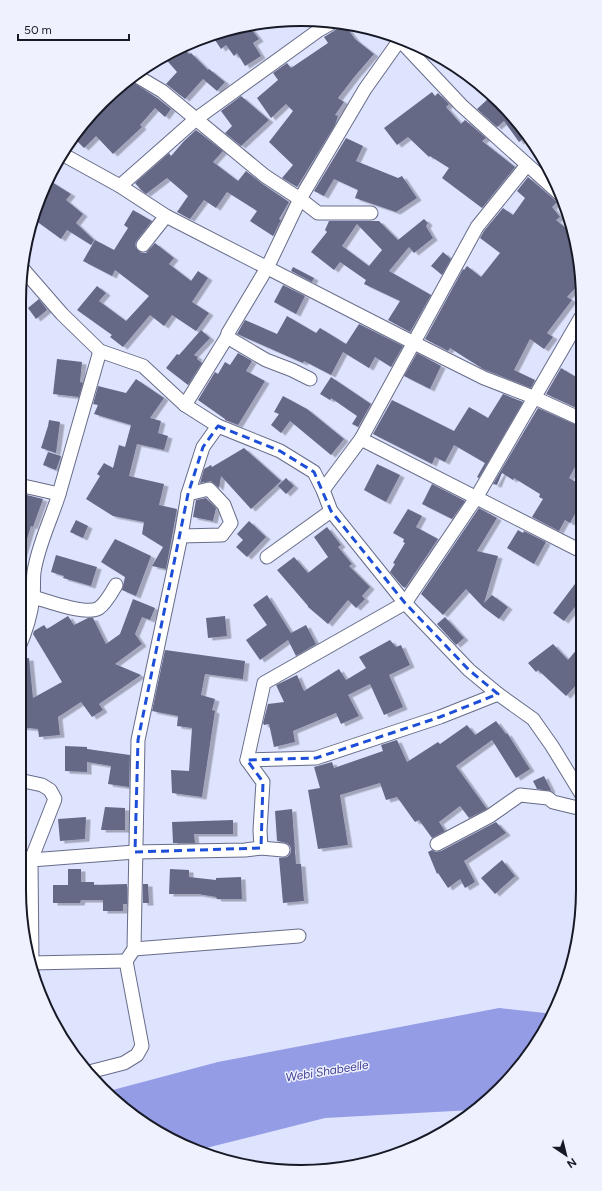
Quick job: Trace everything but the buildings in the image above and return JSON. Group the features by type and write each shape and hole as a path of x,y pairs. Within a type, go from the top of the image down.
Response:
{"street":[{"path":"120,186 196,119 324,27"},
{"path":"185,405 267,268 300,199 365,89 395,43"},
{"path":"405,47 461,105 551,186"},
{"path":"140,78 162,91 265,176 318,213 371,213"},
{"path":"67,157 120,186 166,216 267,268 484,378 533,397 576,417"},
{"path":"323,490 360,439 478,227 527,165"},
{"path":"143,244 166,216"},
{"path":"27,274 62,314 100,351 143,366 185,405 218,426 280,450 314,472 331,511 405,603 469,670 498,694 533,719 576,784"},
{"path":"261,848 260,830 263,782 247,760 264,682 405,603 476,498 533,397 576,325"},
{"path":"227,337 266,360 310,379"},
{"path":"26,627 33,597 34,573 44,532 59,494 100,351"},
{"path":"94,1071 124,1063 137,1055 142,1046 126,961 134,949 138,740 181,536 188,494 203,448 218,426"},
{"path":"360,439 576,548"},
{"path":"26,487 59,494"},
{"path":"181,536 222,535 230,524 224,505 208,489 188,494"},
{"path":"267,557 331,511"},
{"path":"33,597 82,611 99,608 116,585"},
{"path":"247,760 316,758 440,717 498,694"},
{"path":"26,782 42,785 50,790 55,799 26,857"},
{"path":"437,844 490,816 520,795 548,798 553,802 576,808"},
{"path":"26,859 135,852 245,850 261,848 283,850"},
{"path":"26,874 31,941"},
{"path":"134,949 299,936"},
{"path":"36,963 126,961"}],"highlighted area":[{"path":"218,426 280,451 314,472 331,511 405,603 469,670 498,694 440,717 316,758 247,760 263,782 261,848 135,852 138,740 188,494 203,447"}],"water":[{"name":"Webi Shabeelle","path":"499,1008 547,1013 530,1043 508,1071 482,1097 465,1110 325,1118 207,1148 179,1137 148,1119 113,1090 218,1062"}]}
